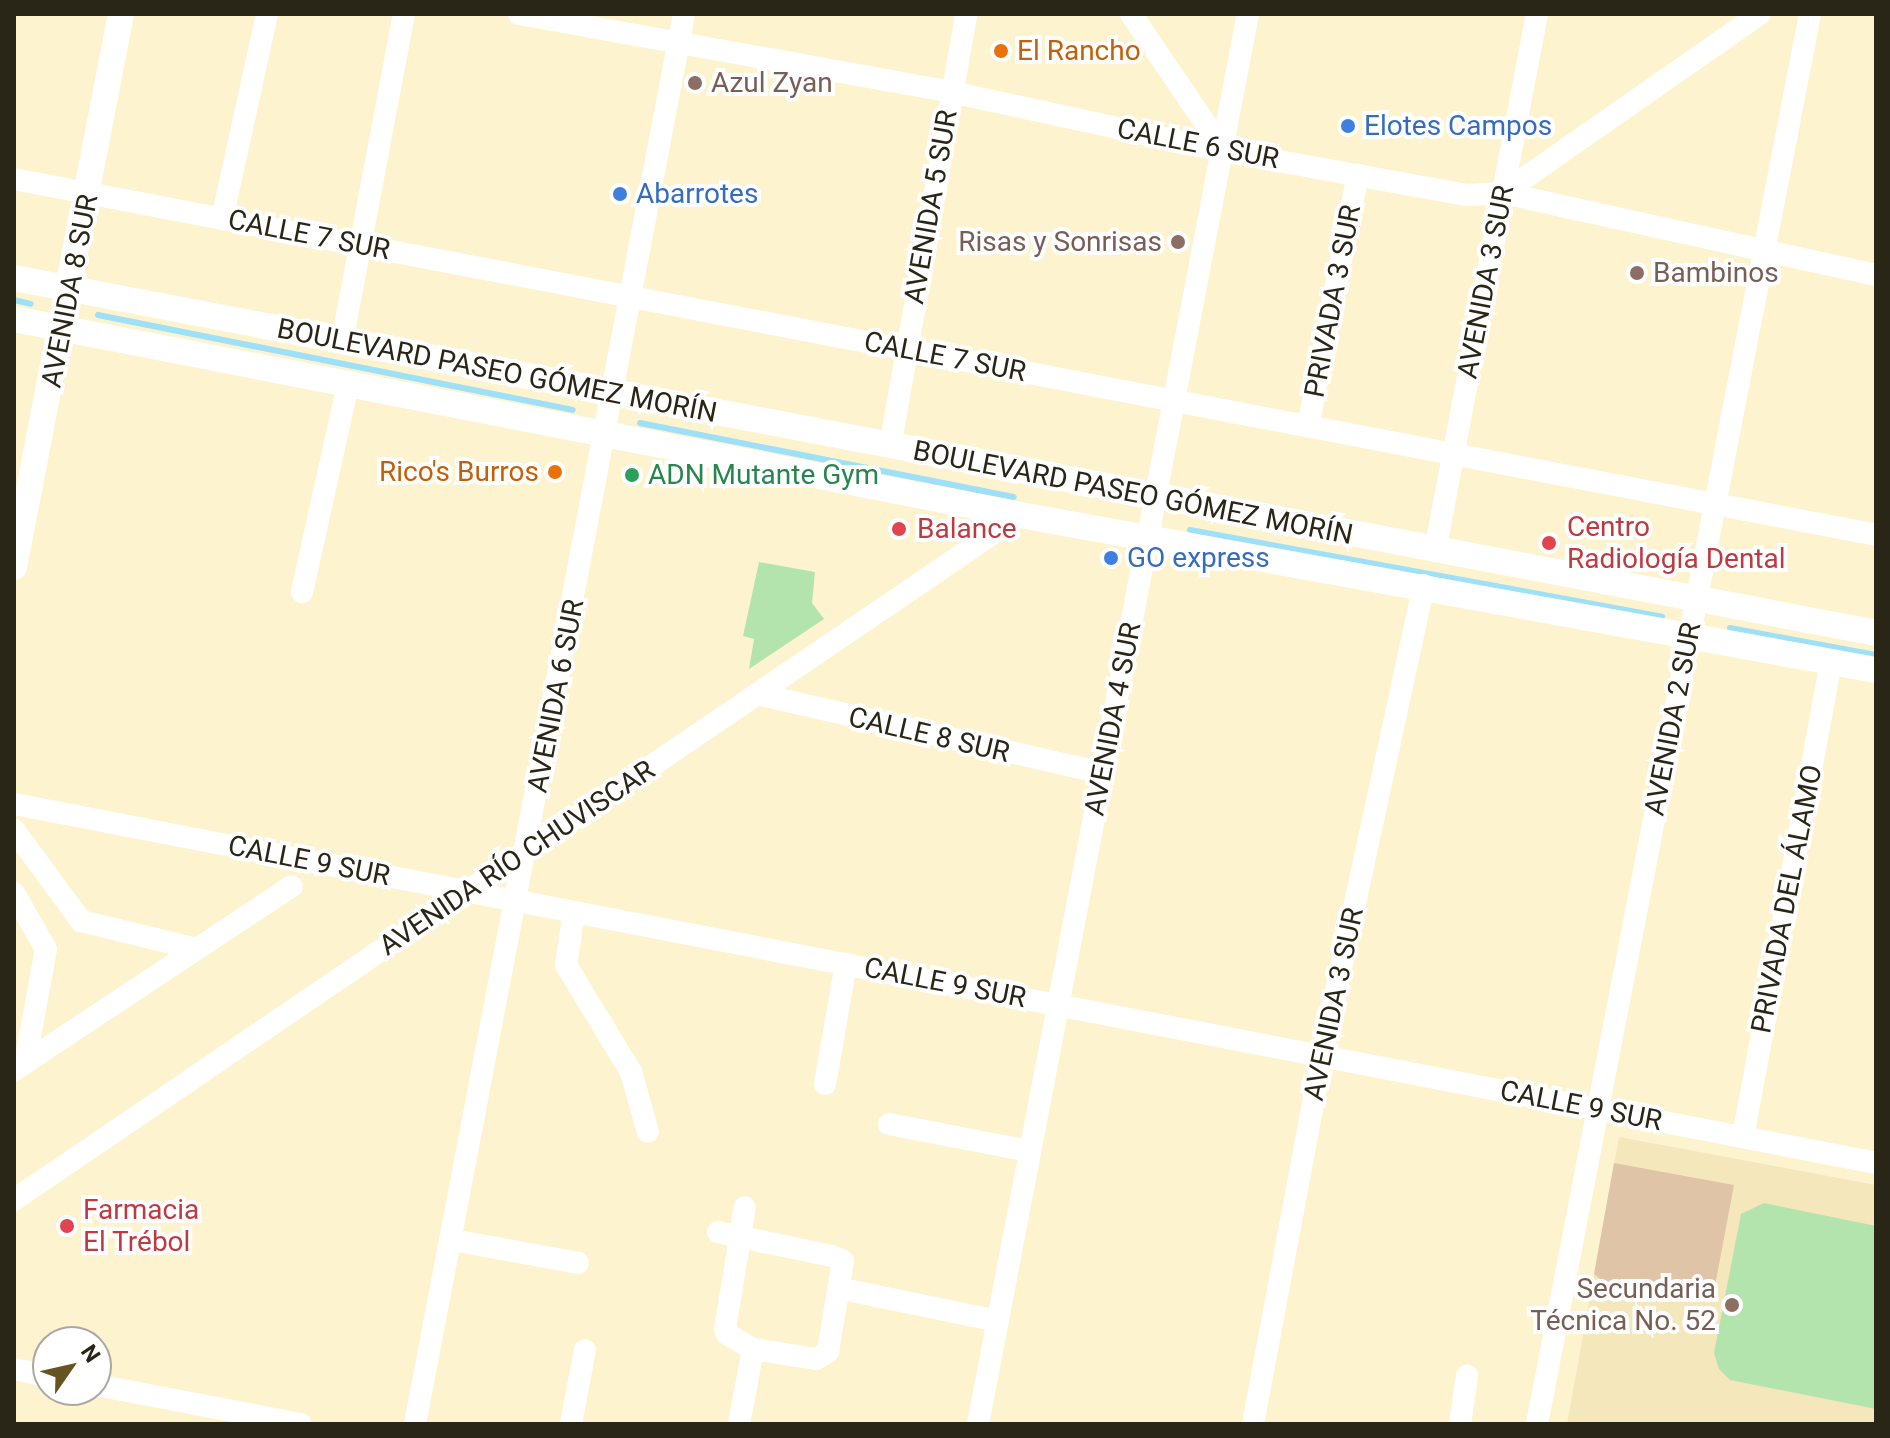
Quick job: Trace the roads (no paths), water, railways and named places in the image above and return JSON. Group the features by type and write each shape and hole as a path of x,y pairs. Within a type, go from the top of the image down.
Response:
{"main road":[{"name":"AVENIDA 8 SUR","path":"14,567 21,496 65,329 121,14"},
{"name":"BOULEVARD PASEO GÓMEZ MORÍN","path":"14,278 1155,498 1876,633"},
{"name":"BOULEVARD PASEO GÓMEZ MORÍN","path":"14,319 1020,515 1424,585 1689,639 1876,670"},
{"path":"1020,515 1093,486"}],"street":[{"path":"222,219 267,14"},
{"path":"342,342 404,14"},
{"name":"CALLE 6 SUR","path":"519,14 678,47 951,92 1224,151 1467,195 1503,193 1763,255 1876,275"},
{"name":"AVENIDA 6 SUR","path":"415,1424 634,298 684,14"},
{"name":"AVENIDA 5 SUR","path":"890,447 966,14"},
{"path":"1131,14 1224,151"},
{"name":"AVENIDA 4 SUR","path":"978,1424 1055,1004 1224,151 1248,14"},
{"name":"AVENIDA 3 SUR","path":"1435,551 1537,14"},
{"path":"1503,193 1760,14"},
{"name":"AVENIDA 2 SUR","path":"1537,1424 1810,14"},
{"name":"PRIVADA 3 SUR","path":"1308,427 1358,175"},
{"name":"CALLE 7 SUR","path":"14,179 1876,535"},
{"path":"302,592 348,385"},
{"name":"AVENIDA RÍO CHUVISCAR","path":"14,1200 1020,515"},
{"name":"AVENIDA 3 SUR","path":"1253,1424 1322,1056 1424,585"},
{"name":"PRIVADA DEL ÁLAMO","path":"1743,1137 1831,661"},
{"name":"CALLE 8 SUR","path":"757,694 1102,773"},
{"name":"CALLE 9 SUR","path":"14,804 1876,1163"},
{"path":"14,830 81,921 197,949"},
{"path":"19,1066 292,886"},
{"path":"14,893 46,941 19,1066"},
{"path":"574,912 566,965 631,1072 648,1132"},
{"path":"825,1084 846,964"},
{"path":"889,1124 1029,1151"},
{"path":"729,1234 843,1261 833,1345 823,1356 753,1349 727,1334 729,1234 745,1207"},
{"path":"452,1240 578,1263"},
{"path":"842,1289 998,1321"},
{"path":"739,1424 753,1349"},
{"path":"571,1424 585,1350"},
{"path":"1460,1424 1467,1376"},
{"path":"112,1388 300,1424"}],"waterway":[{"path":"14,300 31,304"},
{"path":"98,315 573,410"},
{"path":"640,423 1014,497"},
{"path":"1190,530 1662,617"},
{"path":"1730,628 1876,655"}],"place":[{"name":"El Rancho","path":"1001,51"},
{"name":"Azul Zyan","path":"695,83"},
{"name":"Elotes Campos","path":"1348,126"},
{"name":"Abarrotes","path":"620,194"},
{"name":"Risas y Sonrisas","path":"1178,242"},
{"name":"Bambinos","path":"1637,273"},
{"name":"Rico's Burros","path":"555,472"},
{"name":"ADN Mutante Gym","path":"632,475"},
{"name":"Balance","path":"899,529"},
{"name":"Centro Radiología Dental","path":"1549,543"},
{"name":"GO express","path":"1111,558"},
{"name":"Farmacia El Trébol","path":"67,1226"},
{"name":"Secundaria Técnica No. 52","path":"1732,1305"}]}
